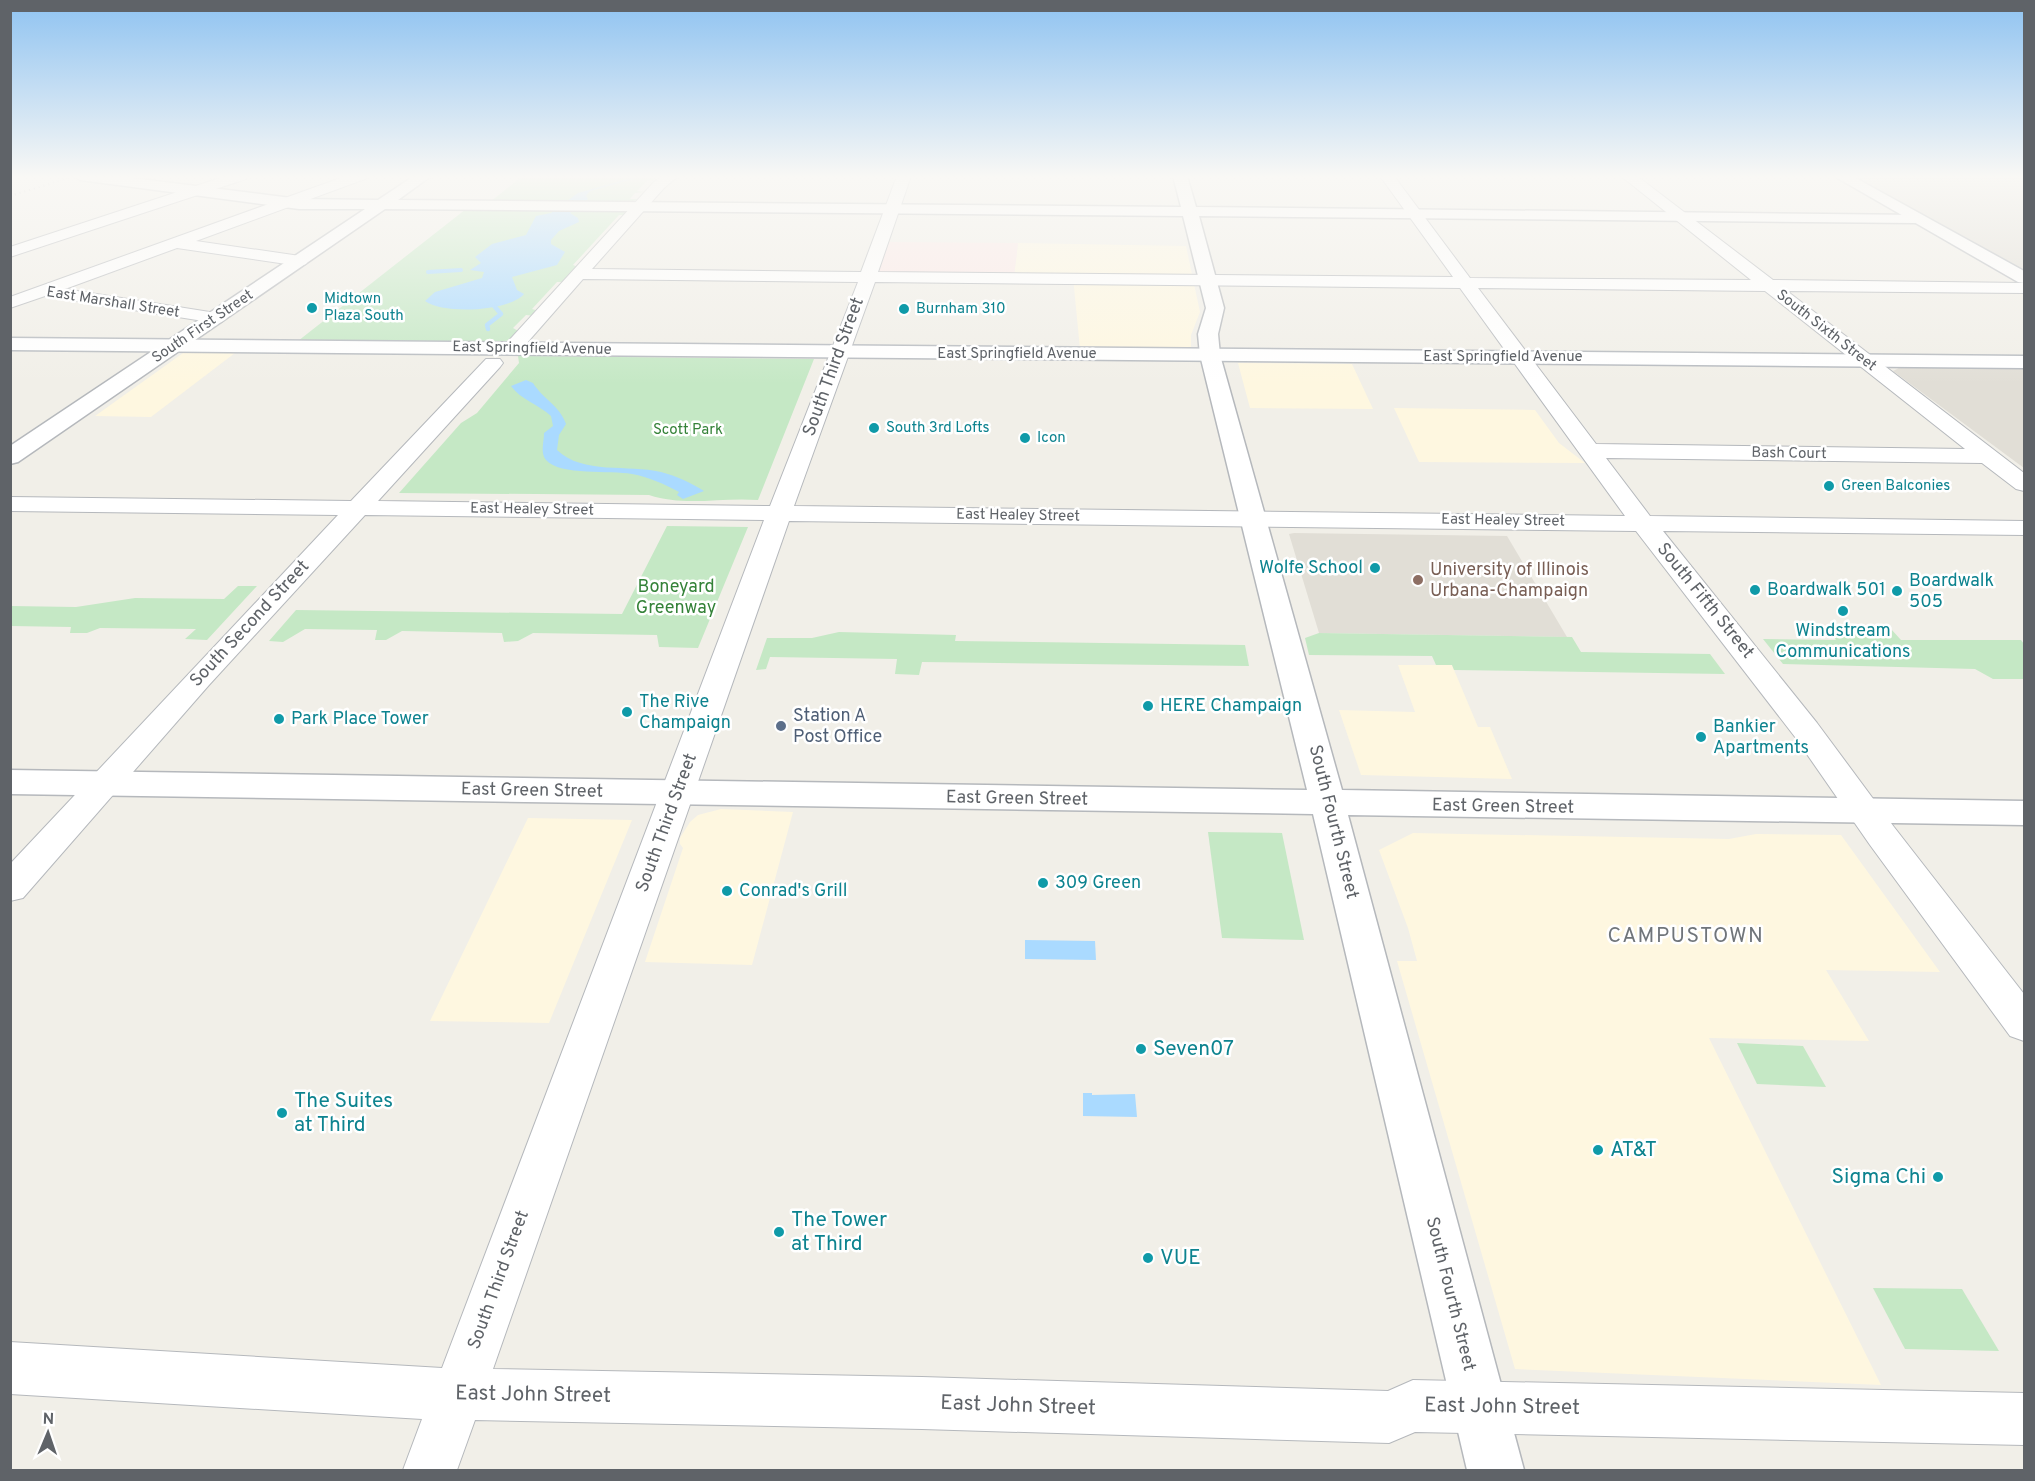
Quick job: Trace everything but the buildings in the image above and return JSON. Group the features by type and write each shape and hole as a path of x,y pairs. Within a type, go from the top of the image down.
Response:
{"street":[{"path":"10,252 31,245"},
{"path":"10,303 168,245"},
{"path":"189,245 300,261"},
{"name":"South First Street","path":"10,457 323,245"},
{"name":"South Second Street","path":"10,888 199,679 605,245"},
{"name":"South Third Street","path":"430,1470 779,513 841,352 878,245"},
{"name":"South Fourth Street","path":"1198,245 1215,308 1208,334 1210,355 1252,519 1292,660 1495,1470"},
{"name":"South Fifth Street","path":"1436,245 1643,523 1806,730 1863,810 2025,1024"},
{"name":"South Sixth Street","path":"1716,245 2025,483"},
{"path":"1965,245 2025,278"},
{"path":"580,274 2025,288"},
{"name":"East Marshall Street","path":"10,285 216,318"},
{"name":"East Springfield Avenue","path":"10,344 175,345 502,356 841,352 2025,362"},
{"name":"Bash Court","path":"1589,451 1988,456"},
{"name":"East Healey Street","path":"10,504 2025,528"},
{"name":"East Green Street","path":"10,782 2025,813"},
{"name":"East John Street","path":"10,1368 401,1393 910,1403 1389,1417 1413,1406 2025,1419"}],"shaded area":[{"path":"887,245 1018,245 1014,276 877,273"},
{"path":"1018,245 1186,246 1200,312 1191,335 1191,349 1080,349 1073,277 1014,276"},
{"path":"1973,245 2024,245 2024,271 2018,267 2011,267"},
{"path":"183,353 235,353 151,417 95,416"},
{"path":"1238,363 1352,364 1373,409 1250,408"},
{"path":"1901,367 2024,367 2024,468 1893,371"},
{"path":"1394,408 1535,410 1559,443 1585,463 1419,462"},
{"name":"University of Illinois Urbana-Champaign","path":"1289,534 1507,536 1567,637 1319,633"},
{"path":"1398,665 1452,665 1478,727 1490,727 1512,779 1361,775 1339,710 1415,712"},
{"path":"721,809 793,812 752,965 645,962 683,848 680,838 690,822 698,815"},
{"path":"528,818 632,820 549,1023 430,1021"},
{"path":"1413,833 1729,839 1756,834 1841,835 1940,972 1826,970 1869,1041 1709,1038 1881,1385 1515,1369 1397,961 1417,961 1408,928 1379,850"}],"green space":[{"path":"420,245 591,245 573,265 578,267 564,282 557,282 532,309 539,311 535,316 526,315 513,328 520,332 511,340 490,343 298,341"},
{"name":"Scott Park","path":"518,356 814,359 758,500 690,501 663,499 649,495 399,493 461,423 477,413 519,363"},
{"name":"Boneyard Greenway","path":"667,526 748,527 698,648 659,647 657,635 533,633 518,641 504,642 502,633 402,631 386,640 375,640 377,630 305,629 283,642 269,641 296,610 622,614"},
{"path":"238,586 257,586 207,640 185,639 196,629 100,628 87,633 70,633 71,627 11,626 11,606 76,607 135,598 224,599"},
{"path":"1826,627 1891,629 1901,640 2021,640 2024,644 2024,679 1993,679 1975,669 1783,664 1763,639 1836,640"},
{"path":"839,632 956,635 955,641 1245,645 1249,666 922,662 919,675 895,674 897,659 770,657 766,669 756,670 767,638 812,638"},
{"path":"1319,633 1572,637 1581,652 1710,654 1725,674 1454,670 1452,665 1436,665 1432,656 1309,655 1305,638"},
{"path":"1208,832 1282,833 1304,940 1222,938"},
{"path":"1737,1043 1803,1046 1826,1087 1757,1084"},
{"path":"1873,1288 1962,1289 1999,1351 1905,1349"}],"water":[{"path":"491,245 553,245 565,252 557,265 512,277 517,290 524,294 517,300 476,309 447,308 425,301 435,292 482,278 484,272 470,270 481,263 475,257"},
{"path":"526,380 533,383 556,407 563,418 566,424 559,435 557,450 568,458 593,466 661,472 684,480 704,491 683,499 677,495 679,492 638,475 586,472 553,465 546,460 543,451 544,433 553,426 551,416 519,395 511,386"},
{"path":"1025,940 1095,941 1096,960 1025,959"},
{"path":"1083,1093 1092,1093 1092,1095 1135,1094 1137,1117 1083,1116"}],"waterway":[{"path":"428,272 461,270"},
{"path":"488,329 487,325 501,314 490,301"}],"place":[{"name":"Midtown Plaza South","path":"312,308"},
{"name":"Burnham 310","path":"904,309"},
{"name":"South 3rd Lofts","path":"874,428"},
{"name":"Icon","path":"1025,438"},
{"name":"Green Balconies","path":"1829,486"},
{"name":"Wolfe School","path":"1375,568"},
{"name":"University of Illinois Urbana-Champaign","path":"1418,580"},
{"name":"Boardwalk 501","path":"1755,590"},
{"name":"Boardwalk 505","path":"1897,591"},
{"name":"Windstream Communications","path":"1843,611"},
{"name":"HERE Champaign","path":"1148,706"},
{"name":"The Rive Champaign","path":"627,712"},
{"name":"Park Place Tower","path":"279,719"},
{"name":"Station A Post Office","path":"781,726"},
{"name":"Bankier Apartments","path":"1701,737"},
{"name":"309 Green","path":"1043,883"},
{"name":"Conrad's Grill","path":"727,891"},
{"name":"Seven07","path":"1141,1049"},
{"name":"The Suites at Third","path":"282,1113"},
{"name":"AT&T","path":"1598,1150"},
{"name":"Sigma Chi","path":"1938,1177"},
{"name":"The Tower at Third","path":"779,1232"},
{"name":"VUE","path":"1148,1258"}],"district":[{"name":"CAMPUSTOWN","path":"1686,936"}]}
